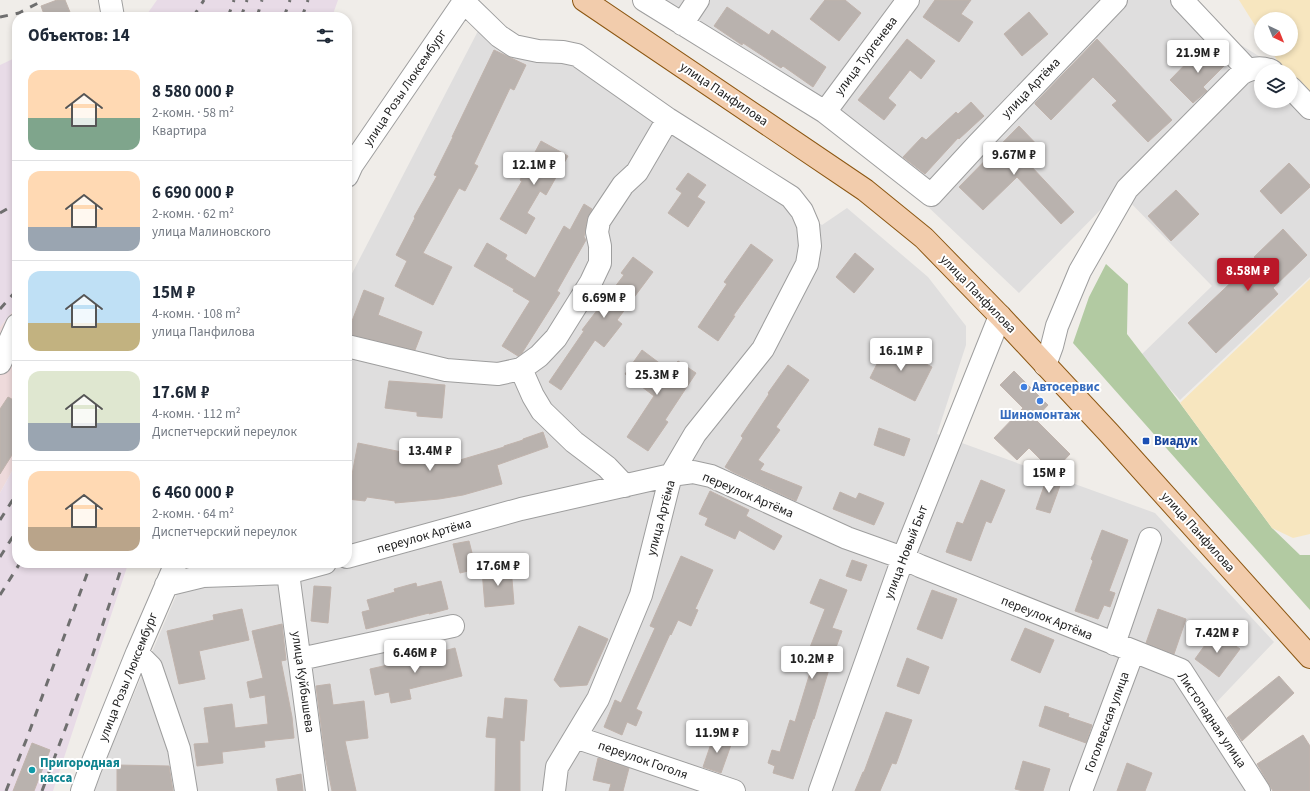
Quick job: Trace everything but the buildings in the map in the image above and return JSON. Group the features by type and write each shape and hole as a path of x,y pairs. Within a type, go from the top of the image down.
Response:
{"main road":[{"name":"улица Панфилова","path":"584,0 865,190 924,238 1000,316 1109,433 1310,658"}],"street":[{"path":"110,0 112,12"},
{"path":"644,0 825,112"},
{"path":"682,24 698,0"},
{"name":"улица Тургенева","path":"825,112 908,0"},
{"name":"улица Артёма","path":"825,112 931,195 1116,0"},
{"path":"1182,0 1248,70"},
{"name":"улица Артёма","path":"465,1 499,36 514,46 538,51 563,52 577,55 668,119 791,197 802,211 808,226 810,246 807,264 763,349 695,434 671,475 641,595 598,699 556,768 554,791"},
{"name":"улица Розы Люксембург","path":"352,165 465,1"},
{"path":"1045,365 1057,326 1080,271 1127,189 1241,74 1248,70 1254,69"},
{"path":"1298,95 1310,108"},
{"path":"352,347 446,370 498,374 521,369 539,356 556,338 591,282 600,263 600,246 597,232 600,221 623,185 637,172 668,119"},
{"name":"улица Новый Быт","path":"820,791 903,558 1000,316"},
{"path":"0,363 12,336"},
{"path":"521,369 532,396 542,411 574,442 607,467 625,486"},
{"name":"переулок Артёма","path":"352,556 521,509 671,475 693,472 710,476 847,538 903,558 1123,648"},
{"name":"Гоголевская улица","path":"1082,791 1123,648 1150,539"},
{"name":"улица Розы Люксембург","path":"82,791 137,653 174,568"},
{"path":"166,585 203,576 288,573 306,568"},
{"name":"улица Куйбышева","path":"288,573 317,791"},
{"path":"300,659 453,626"},
{"name":"Листопадная улица","path":"1123,648 1181,670 1259,791"},
{"path":"137,653 151,667 179,749 186,791"},
{"name":"переулок Гоголя","path":"575,737 734,791"}],"shaded area":[{"path":"157,0 338,0 334,12 149,12"},
{"path":"633,0 1193,0 1233,40 1254,53 1254,56 1259,56 1272,64 1254,64 1254,108 1298,108 1298,100 1310,100 1310,277 1180,400 1140,356 1212,286 1119,191 1019,293 924,203 818,122"},
{"path":"478,31 579,65 822,225 847,208 928,277 966,326 966,345 937,434 1155,513 1274,642 1212,707 1276,791 94,791 188,568 352,568 352,273"},
{"path":"12,59 12,312 0,327 0,65"},
{"path":"12,312 12,471 0,493 0,327"},
{"path":"12,471 12,568 127,568 53,791 0,791 0,493"}],"green space":[{"path":"1106,264 1128,284 1127,334 1272,528 1300,555 1310,555 1310,610 1073,343 1089,297"}],"sand":[{"path":"1239,0 1310,0 1310,99 1298,86 1298,64 1280,64 1274,56 1298,56 1298,12 1254,12 1254,24"},
{"path":"1310,279 1310,534 1293,538 1272,528 1180,403"}],"railway":[{"path":"21,12 44,0"},
{"path":"196,12 204,0"},
{"path":"230,12 234,0"},
{"path":"243,12 247,0"},
{"path":"258,12 262,0"},
{"path":"286,12 290,0"},
{"path":"304,12 308,0"},
{"path":"0,17 12,14"},
{"path":"0,213 12,206"},
{"path":"0,309 12,296"},
{"path":"0,520 12,501"},
{"path":"0,557 12,538"},
{"path":"0,595 17,568"},
{"path":"6,791 89,568"},
{"path":"42,791 91,660 121,568"}],"place":[{"name":"Автосервис","path":"1024,387"},
{"name":"Шиномонтаж","path":"1040,401"},
{"name":"Виадук","path":"1146,441"},
{"name":"Пригородная касса","path":"32,770"}]}
